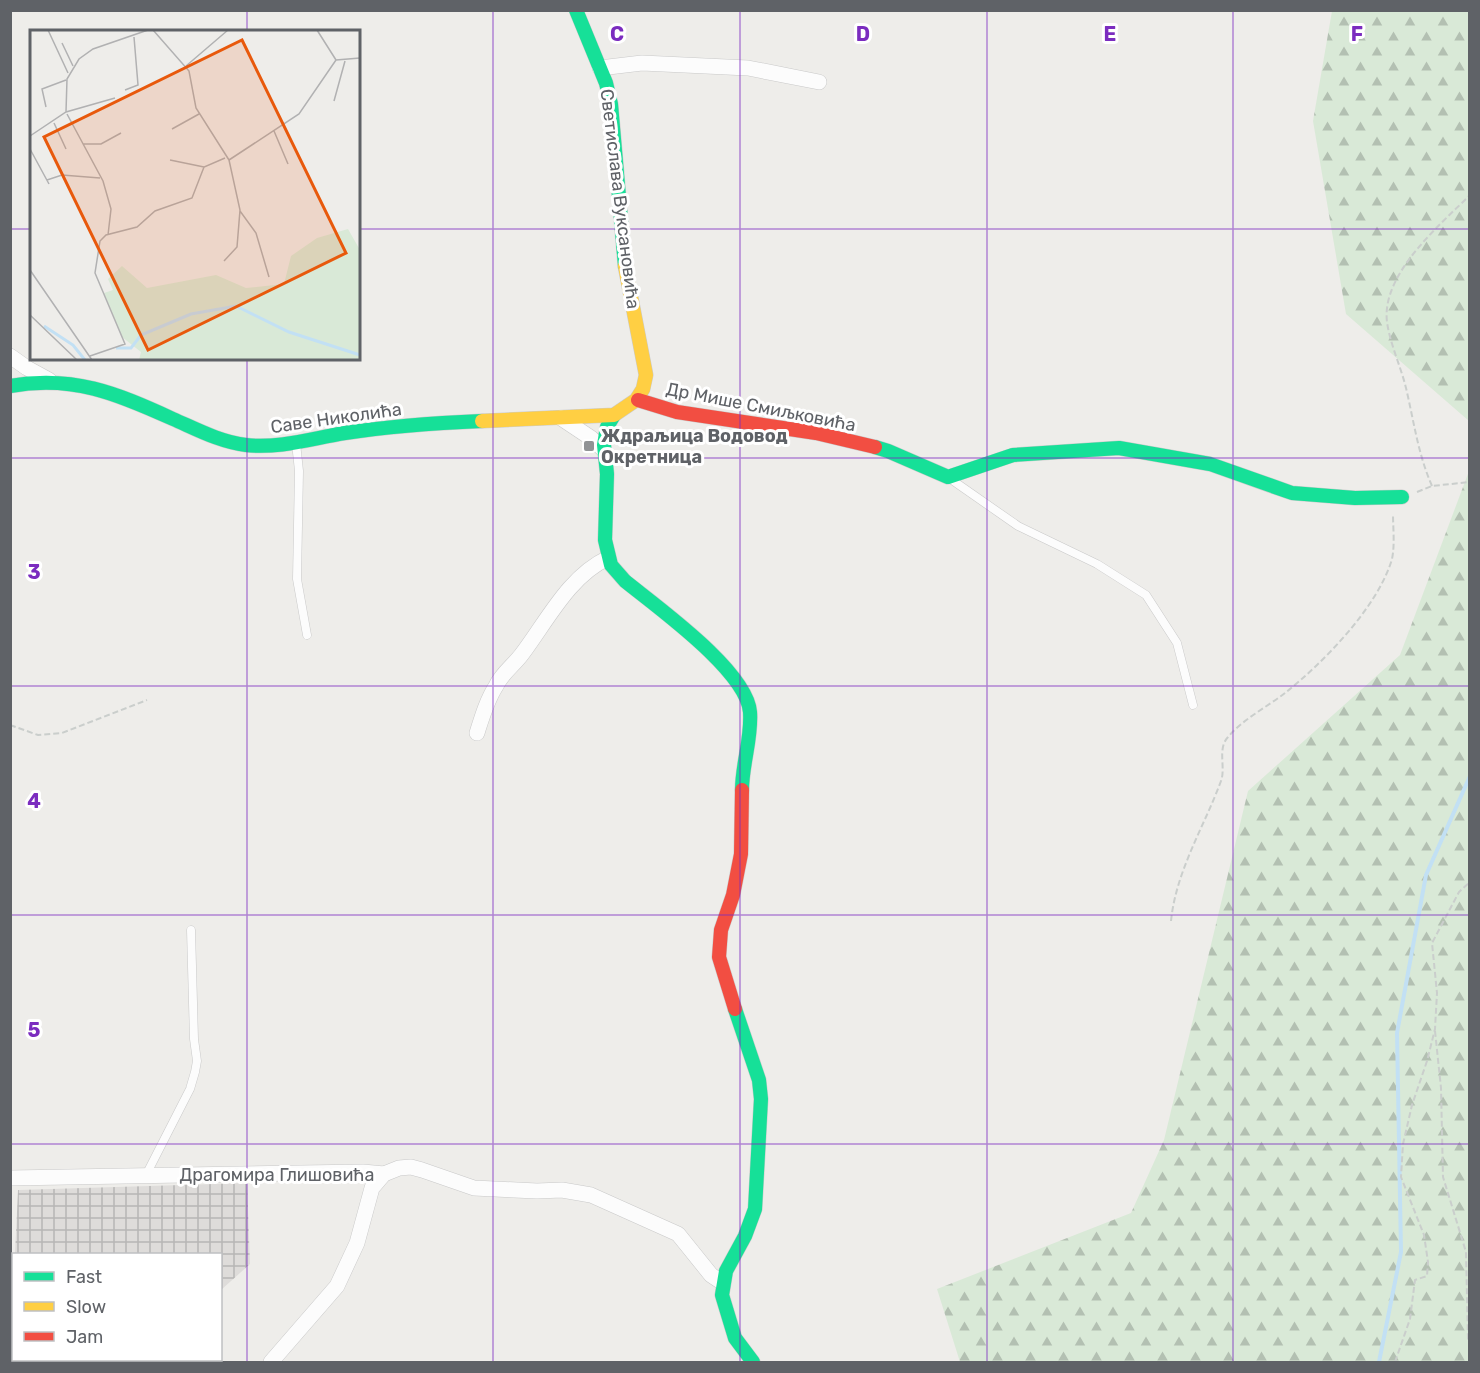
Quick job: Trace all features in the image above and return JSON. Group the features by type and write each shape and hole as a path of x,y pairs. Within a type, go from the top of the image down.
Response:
{"street":[{"name":"Светислава Вуксановића","path":"576,10 600,68 611,105 623,258 645,365 646,384 638,400"},
{"name":"Светислава Вуксановића","path":"600,68 642,63 748,68 819,82"},
{"path":"10,356 52,381"},
{"name":"Саве Николића","path":"10,386 28,382 52,381 101,388 225,440 255,446 296,443 355,431 399,426 614,415 638,400"},
{"name":"Др Мише Смиљковића","path":"638,400 677,412 827,435 888,451 948,477"},
{"path":"614,415 607,427 604,450 607,474 605,540 611,565 625,581 723,663 743,689 750,710 742,776 741,854 733,895 721,930 719,957 729,993 758,1070 761,1099 756,1203 753,1217 726,1271 722,1295 729,1322 740,1347 753,1362"},
{"path":"561,418 591,438 604,450"},
{"path":"948,477 1013,456 1119,448 1210,464 1292,493 1355,498 1402,497"},
{"path":"477,733 501,676 520,657 574,584 593,567 608,558"},
{"name":"Драгомира Глишовића","path":"10,1178 363,1172 384,1174 399,1168 411,1167 474,1188 562,1190 591,1195 678,1234 711,1275 723,1283"},
{"path":"271,1362 338,1286 357,1243 372,1188 384,1174"}],"lane":[{"path":"296,443 299,471 297,579 307,634"},
{"path":"948,477 1018,525 1097,564 1146,595 1177,644 1193,705"},
{"path":"146,1176 190,1089 195,1072 197,1061 194,1039 191,930"}],"path":[{"path":"1432,486 1422,462 1404,378 1387,321 1389,300 1412,253 1470,195"},
{"path":"1171,921 1183,869 1223,776 1222,753 1226,739 1309,672 1368,607 1392,559 1392,511 1402,497 1432,486 1470,482"},
{"path":"10,725 38,735 62,733 147,700"},
{"path":"1470,882 1459,892 1432,943 1437,993 1435,1029 1441,1088 1443,1177 1466,1252 1468,1340 1470,1341"},
{"path":"1395,1362 1410,1319 1415,1280 1427,1276 1428,1262 1424,1235 1401,1177 1403,1144 1412,1105 1428,1061 1435,1029"}],"shaded area":[{"path":"247,1183 250,1264 222,1289 222,1253 15,1253 18,1190"}],"green space":[{"path":"1332,11 1469,11 1469,421 1346,314 1313,121"},
{"path":"1469,471 1469,1362 960,1362 937,1289 1131,1213 1164,1140 1248,791 1400,655"}],"waterway":[{"path":"1379,1362 1401,1252 1397,1033 1426,875 1470,776"}],"traffic: fast":[{"path":"576,10 606,83 611,104 625,266"},
{"path":"10,386 54,383 94,389 132,401 218,438 258,446 271,446 379,428 482,421"},
{"path":"614,415 607,427 604,445 607,474 605,540 611,565 625,581 678,623 718,659 745,696 750,712 750,722 742,790"},
{"path":"875,447 948,477 1013,455 1119,448 1210,464 1292,493 1355,498 1402,497"},
{"path":"735,1009 759,1080 761,1099 755,1209 745,1236 726,1271 722,1295 735,1338 753,1362"}],"traffic: slow":[{"path":"482,421 614,415 636,400 643,389 646,375 625,266"}],"traffic: jam":[{"path":"638,400 677,412 816,433 875,447"},
{"path":"735,1009 719,957 721,930 733,895 741,854 742,790"}],"place":[{"name":"Ждраљица Водовод Окретница","path":"589,446"}]}
